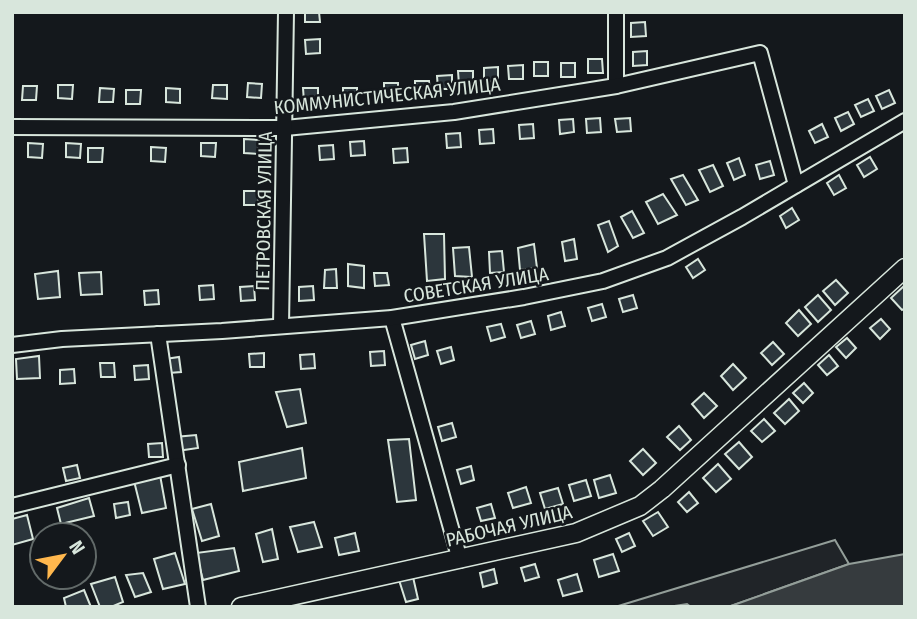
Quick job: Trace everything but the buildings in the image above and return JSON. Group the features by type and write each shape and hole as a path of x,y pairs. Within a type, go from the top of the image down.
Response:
{"main road":[{"name":"РАБОЧАЯ УЛИЦА","path":"241,607 576,533 640,506 905,268"}],"street":[{"name":"ПЕТРОВСКАЯ УЛИЦА","path":"281,326 286,12"},
{"path":"616,12 616,86"},
{"name":"КОММУНИСТИЧЕСКАЯ УЛИЦА","path":"12,127 285,128 454,112 616,86 760,53 796,185"},
{"name":"СОВЕТСКАЯ УЛИЦА","path":"12,345 62,339 391,318 524,297 603,281 667,258 905,121"},
{"path":"391,318 460,560"},
{"path":"158,334 198,607"},
{"path":"12,506 178,465"}],"shaded area":[{"path":"835,540 849,564 728,607 691,607 687,604 668,607 615,607"},
{"path":"905,554 905,607 728,607 849,564"}]}
